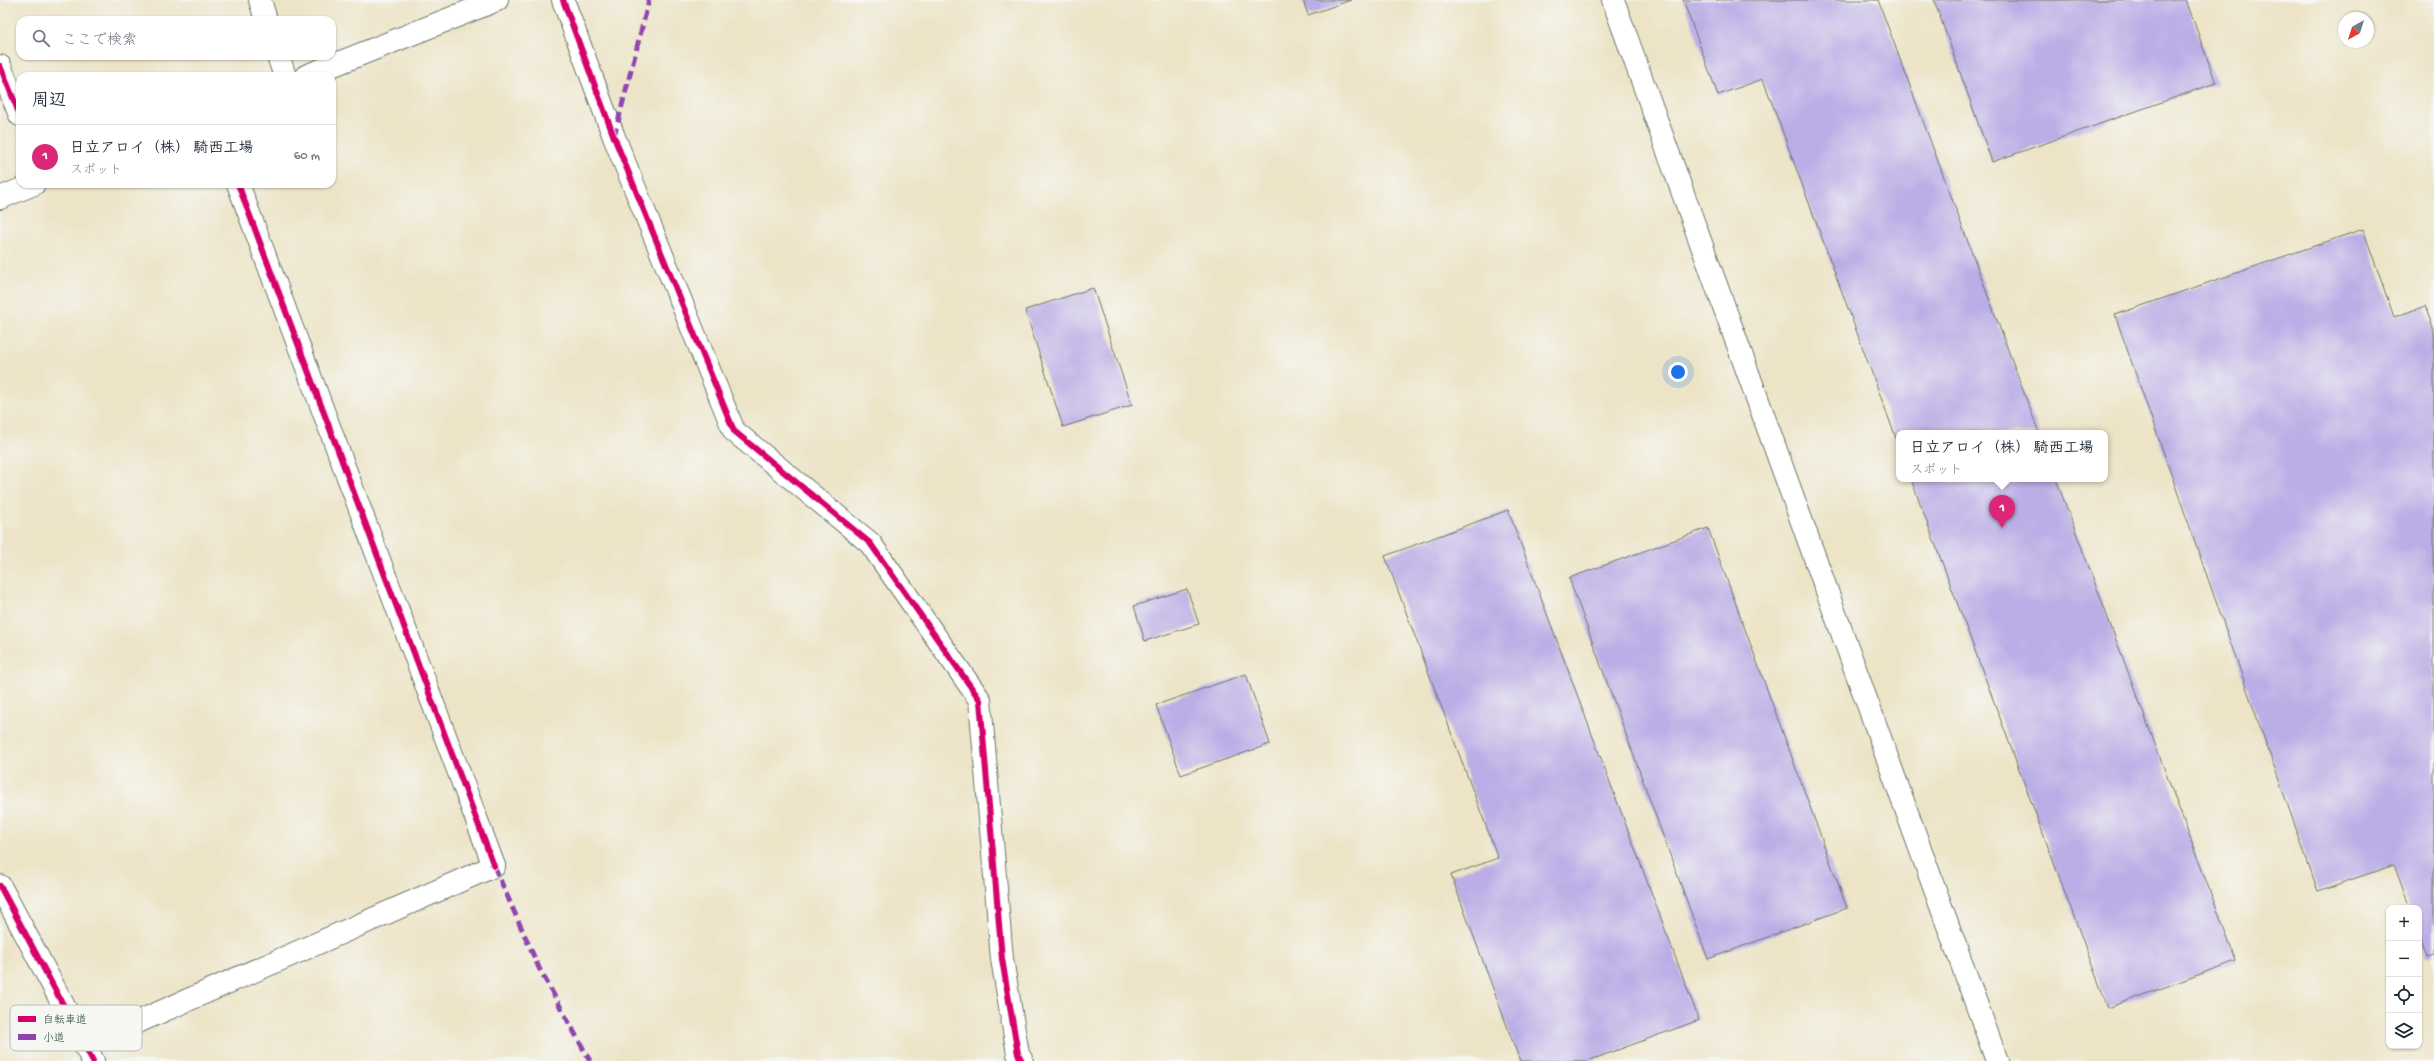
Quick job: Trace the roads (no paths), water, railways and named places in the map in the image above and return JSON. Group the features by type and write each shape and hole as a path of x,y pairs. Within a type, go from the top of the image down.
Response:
{"street":[{"path":"260,0 265,16"},
{"path":"316,72 497,0"},
{"path":"563,0 614,137 734,431 870,542 980,700 1002,959 1018,1054 1022,1061"},
{"path":"1613,0 1997,1061"},
{"path":"279,60 284,72"},
{"path":"0,66 16,105"},
{"path":"0,198 24,188"},
{"path":"142,1029 494,866 240,188"},
{"path":"0,886 63,1005"}],"place":[{"name":"日立アロイ（株） 騎西工場","path":"2002,528"}]}
